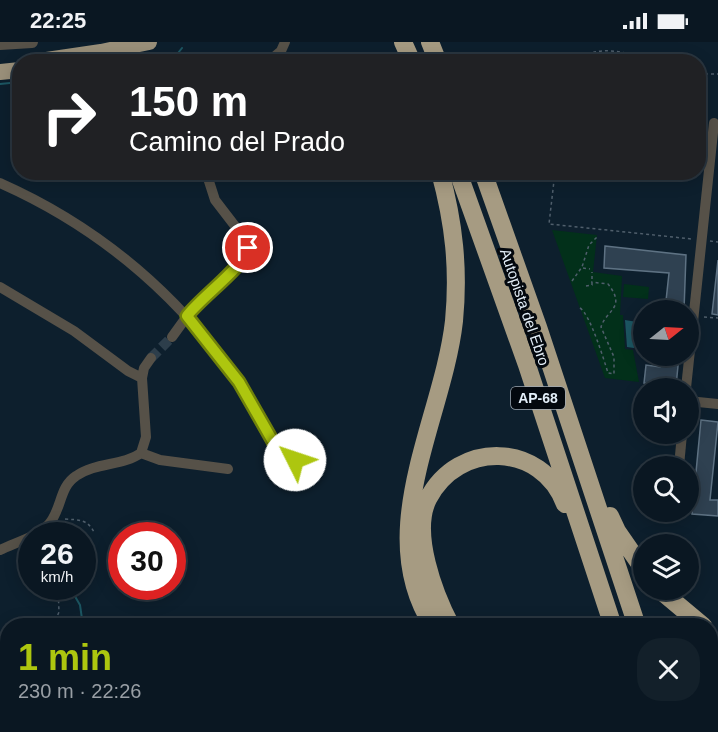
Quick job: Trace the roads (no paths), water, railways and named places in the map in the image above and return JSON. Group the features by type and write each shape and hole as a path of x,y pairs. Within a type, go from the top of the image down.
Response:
{"highway":[{"path":"87,54 149,42"},
{"path":"95,54 101,52"},
{"path":"429,618 415,588 409,555 409,520 419,465 453,323 458,267 451,214 442,180"},
{"name":"Autopista del Ebro","path":"461,180 523,356 610,618"},
{"path":"486,180 521,257 604,501 617,531 633,554"},
{"name":"Autopista del Ebro","path":"486,180 542,337 634,618"},
{"path":"447,618 429,578 423,523 427,500 442,477 457,465 473,457 492,455 511,457 534,468 555,486 563,500 602,618"},
{"path":"672,600 693,618"}],"street":[{"path":"0,44 32,42"},
{"path":"688,378 714,123"},
{"path":"172,337 198,301 238,266 248,253 245,239 215,200 209,180"},
{"path":"0,183 54,209 109,244 156,284 187,316 239,382 282,454 295,460"},
{"path":"0,287 74,331 128,371 142,378"},
{"path":"0,550 47,526 54,516 64,488 76,476 91,467 131,458 141,453 146,437 142,378 151,358"},
{"path":"699,402 718,404"},
{"path":"141,453 160,460 228,469"}],"waterway":[{"path":"177,54 182,48"},
{"path":"0,84 12,83"},
{"path":"77,600 82,618"}],"tunnel":[{"path":"151,358 172,337"}]}
